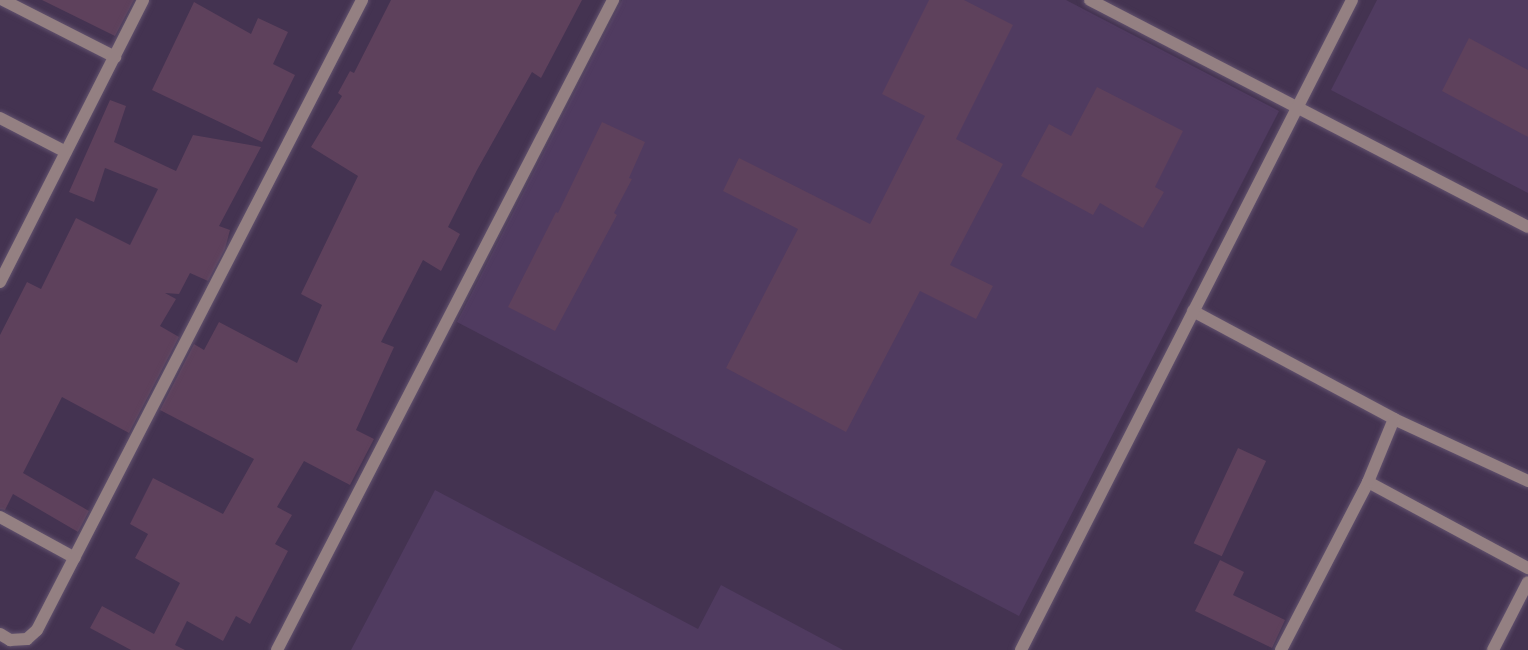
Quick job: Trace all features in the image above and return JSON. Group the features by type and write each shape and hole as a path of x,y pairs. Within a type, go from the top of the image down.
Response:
{"street":[{"path":"3,0 115,57"},
{"path":"0,282 143,0"},
{"path":"0,634 10,639 27,639 37,630 362,0"},
{"path":"277,650 613,0"},
{"path":"1090,0 1528,226"},
{"path":"1021,650 1352,0"},
{"path":"0,118 66,152"},
{"path":"1194,311 1394,419 1528,481"},
{"path":"1281,650 1368,482 1394,419"},
{"path":"1368,482 1528,568"},
{"path":"0,518 75,558"},
{"path":"1493,650 1528,582"}],"shaded area":[{"path":"622,0 1066,0 1279,111 1019,616 457,322"},
{"path":"1377,0 1528,0 1528,193 1331,90"},
{"path":"435,490 698,629 721,585 843,650 351,650"}],"building":[{"path":"42,0 134,0 115,36"},
{"path":"391,0 582,0 541,78 532,72 477,170 448,227 460,234 441,271 423,260 381,342 394,347 356,430 374,439 350,485 304,461 277,507 292,515 275,544 288,551 250,624 236,616 223,641 187,621 175,645 185,650 131,650 90,628 102,606 154,634 180,583 135,558 148,534 130,524 153,478 223,514 254,459 160,410 194,344 204,350 219,322 297,363 322,305 301,294 358,176 311,147 342,96 338,93 350,71 354,73"},
{"path":"929,0 964,0 1013,25 956,139 1003,164 950,265 993,286 976,319 920,291 846,432 726,368 798,229 723,191 739,158 870,224 925,116 882,94"},
{"path":"194,2 251,34 258,18 288,32 273,64 295,75 262,142 152,90"},
{"path":"1469,38 1528,70 1528,137 1442,91"},
{"path":"1097,87 1183,131 1155,187 1164,192 1143,228 1100,203 1093,215 1021,176 1049,124 1071,136"},
{"path":"110,100 126,106 114,142 176,171 193,135 261,147 219,226 230,230 225,249 208,281 190,273 179,294 165,293 176,299 160,326 179,337 129,433 62,397 23,473 89,511 78,532 13,494 5,510 0,509 0,335 27,282 41,289 76,218 130,245 158,189 105,168 94,202 69,192"},
{"path":"602,122 645,142 629,178 632,179 614,213 617,215 555,331 508,307 556,212 558,213"},
{"path":"1238,448 1266,461 1222,556 1194,543"},
{"path":"1220,560 1244,572 1233,595 1285,620 1272,648 1195,611"}]}
